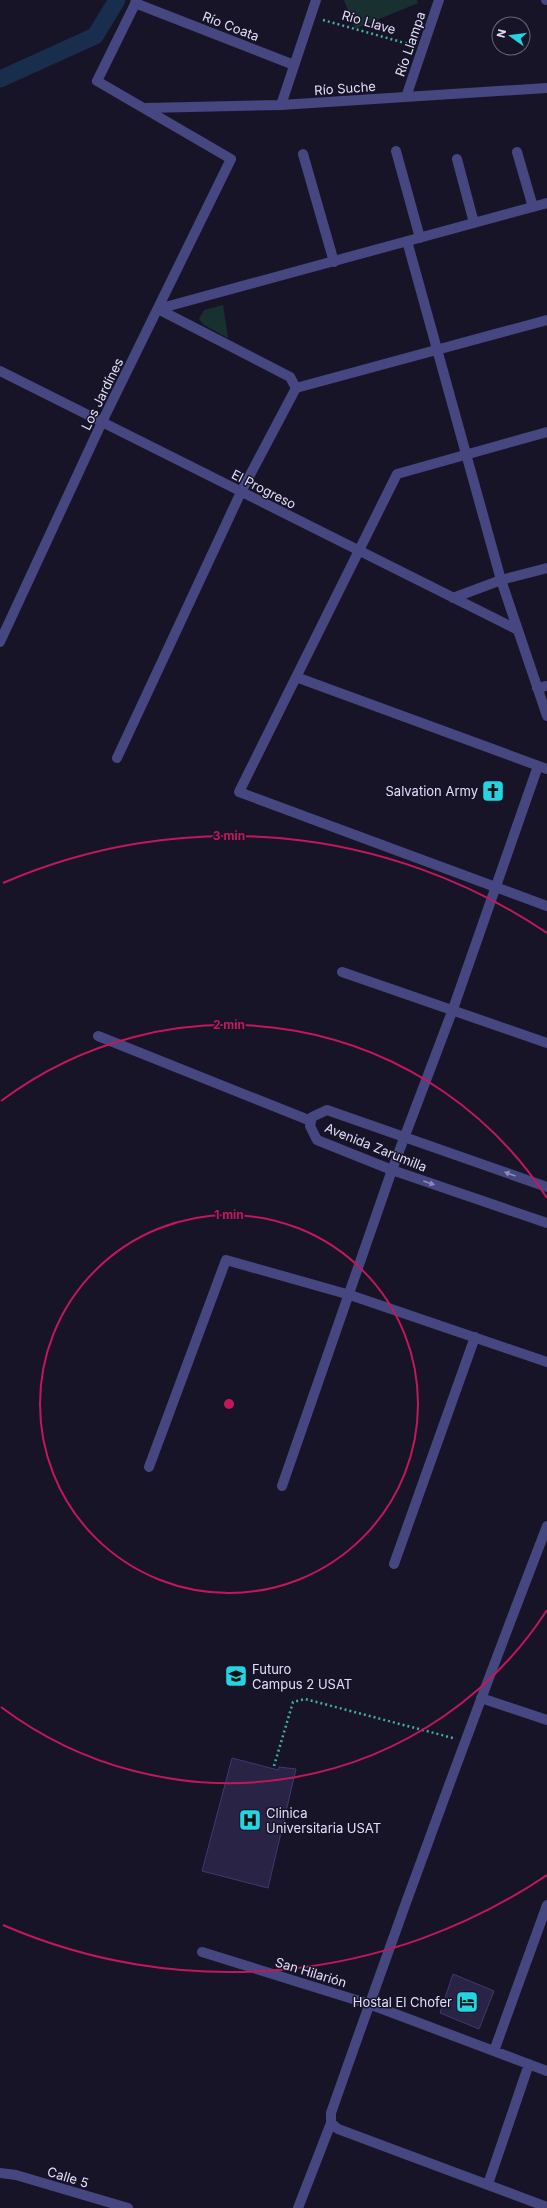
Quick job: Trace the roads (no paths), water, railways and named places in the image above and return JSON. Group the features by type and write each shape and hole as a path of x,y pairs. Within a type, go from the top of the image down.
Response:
{"street":[{"path":"281,105 316,0"},
{"name":"Río Llampa","path":"406,97 439,0"},
{"path":"136,2 97,81 144,108"},
{"name":"Río Coata","path":"136,2 294,65"},
{"name":"Río Suche","path":"144,108 281,105 547,88"},
{"name":"Los Jardínes","path":"0,642 102,422 231,159 144,108"},
{"path":"396,152 420,238"},
{"path":"517,152 533,207"},
{"path":"303,154 334,262"},
{"path":"457,158 474,223"},
{"path":"158,309 547,203"},
{"path":"407,241 501,580 516,629 547,716"},
{"path":"158,309 290,377 296,388"},
{"path":"117,758 241,492 296,388 547,320"},
{"name":"El Progreso","path":"0,371 516,629"},
{"path":"547,432 397,474 239,792 547,906"},
{"path":"454,598 501,580 547,568"},
{"path":"282,1486 350,1295 392,1170 453,1009 496,887 543,767 296,677"},
{"path":"537,688 547,686"},
{"path":"342,972 453,1009 547,1043"},
{"path":"98,1036 311,1121"},
{"name":"Avenida Zarumilla","path":"547,1187 405,1136 327,1110 312,1117 310,1126 316,1140 392,1170 547,1223"},
{"path":"149,1467 226,1260 350,1295 547,1362"},
{"path":"394,1564 475,1337"},
{"path":"298,2208 331,2123 331,2113 369,2004 465,1741 547,1526"},
{"path":"481,1698 547,1720"},
{"path":"494,2051 542,1933 547,1905"},
{"name":"San Hilarión","path":"202,1952 369,2004 547,2071"},
{"path":"488,2184 529,2064"},
{"path":"331,2123 338,2129 547,2207"},
{"name":"Calle 5","path":"0,2173 16,2175 128,2208"}],"waterway":[{"path":"0,79 95,36 117,0"}],"place":[{"name":"Salvation Army","path":"493,791"},
{"name":"Futuro Campus 2 USAT","path":"236,1676"},
{"name":"Clinica Universitaria USAT","path":"250,1820"},
{"name":"Hostal El Chofer","path":"467,2002"}]}
